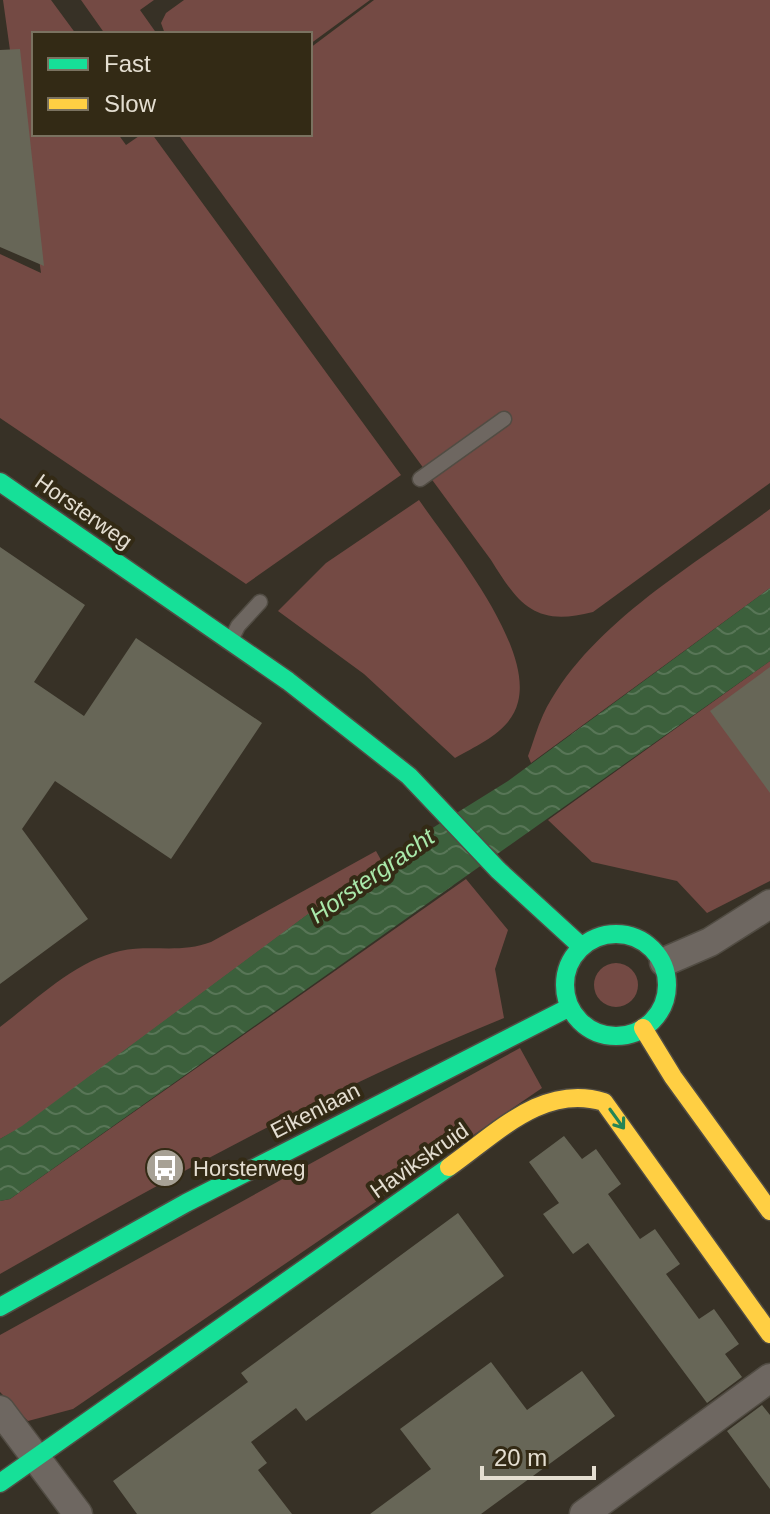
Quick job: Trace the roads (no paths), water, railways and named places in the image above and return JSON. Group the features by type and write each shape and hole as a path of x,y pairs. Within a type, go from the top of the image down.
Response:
{"street":[{"name":"Horsterweg","path":"0,482 288,681 409,776 498,870 582,947"},
{"path":"664,962 710,942 770,904"},
{"path":"623,934 639,938 664,962 668,987 664,1005 655,1020 643,1028 618,1037 602,1036 587,1028 570,1007 564,987 567,967 582,947 594,939 623,934"},
{"name":"Eikenlaan","path":"0,1307 186,1203 570,1007"},
{"path":"643,1028 673,1077 770,1211"},
{"name":"Havikskruid","path":"0,1483 550,1099 576,1093 604,1102 770,1334"},
{"path":"584,1514 770,1378"},
{"path":"0,1410 78,1514"}],"lane":[{"path":"420,479 504,419"},
{"path":"231,641 238,626 260,602"}],"water":[{"name":"Horstergracht","path":"770,588 770,661 10,1199 0,1201 0,1139 22,1126 381,860 508,781"}],"place":[{"name":"Horsterweg","path":"165,1168"}]}
